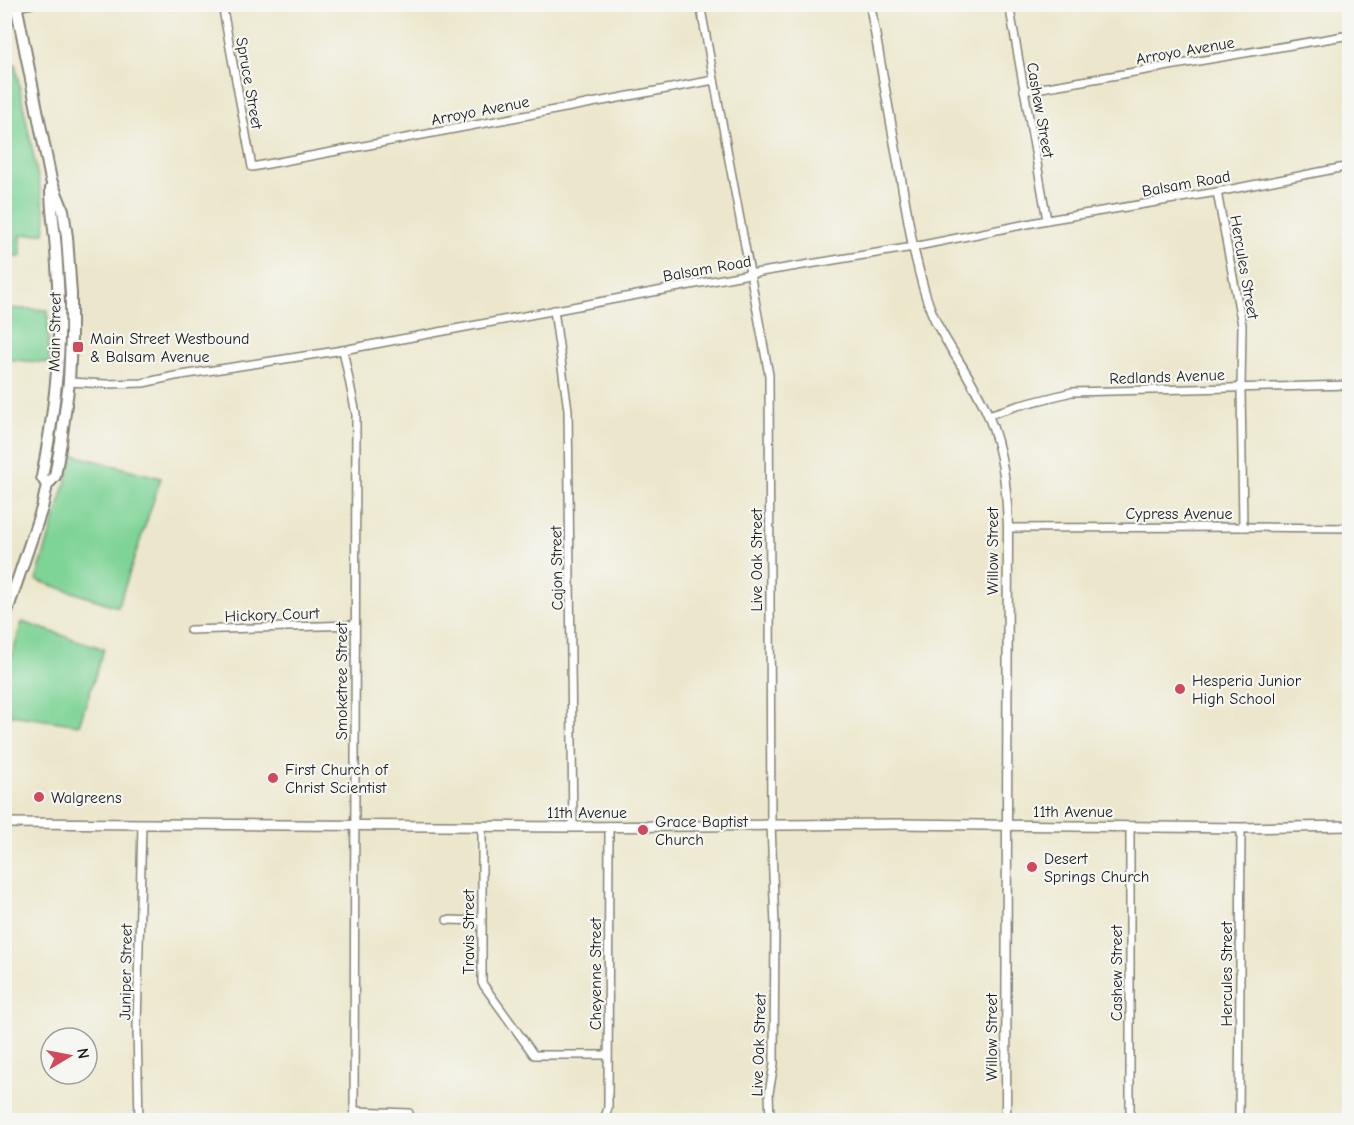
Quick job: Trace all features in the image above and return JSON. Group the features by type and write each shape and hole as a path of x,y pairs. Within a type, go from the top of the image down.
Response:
{"main road":[{"name":"Main Street","path":"16,6 50,179 51,212 55,237 59,346 55,395 42,477 47,485"},
{"name":"Main Street","path":"4,620 42,508 47,485 55,476 69,382 71,305 67,240 63,210 50,179"},
{"path":"59,305 63,325 64,372 69,382"},
{"name":"11th Avenue","path":"4,823 573,827 771,824 1241,828 1350,826"}],"street":[{"path":"16,6 32,4"},
{"name":"Spruce Street","path":"222,4 252,167"},
{"name":"Live Oak Street","path":"700,4 769,375 771,824 775,925 774,1064 769,1093 770,1120"},
{"name":"Willow Street","path":"870,4 914,247 923,285 932,313 978,393 1003,464 1008,528 1006,1120"},
{"name":"Cashew Street","path":"1009,4 1047,220"},
{"name":"Arroyo Avenue","path":"1024,91 1350,35"},
{"name":"Arroyo Avenue","path":"252,167 714,80"},
{"name":"Balsam Road","path":"69,382 143,383 343,350 749,274 914,247 1047,220 1217,192 1349,166"},
{"name":"Hercules Street","path":"1217,192 1242,325 1243,526"},
{"name":"Cajon Street","path":"554,310 568,410 573,827"},
{"name":"Smoketree Street","path":"343,350 356,414 354,1120"},
{"name":"Redlands Avenue","path":"988,416 1017,405 1072,392 1350,385"},
{"name":"Cypress Avenue","path":"1008,528 1243,526 1350,528"},
{"name":"Hickory Court","path":"190,630 354,625"},
{"name":"Juniper Street","path":"139,1120 137,1027 142,824"},
{"name":"Travis Street","path":"482,826 482,983 534,1055 608,1055"},
{"name":"Cheyenne Street","path":"604,1120 608,1108 609,826"},
{"name":"Cashew Street","path":"1130,826 1130,1120"},
{"name":"Hercules Street","path":"1239,1120 1241,828"},
{"path":"447,920 481,921"},
{"path":"354,1111 409,1113"}],"green space":[{"path":"15,64 46,218 44,233 21,235 21,256 5,256 5,67"},
{"path":"5,308 48,310 49,363 5,359"},
{"path":"74,455 161,478 118,607 36,580"},
{"path":"22,622 104,649 79,725 5,714 5,679"}],"place":[{"name":"Main Street Westbound & Balsam Avenue","path":"78,347"},
{"name":"Hesperia Junior High School","path":"1180,689"},
{"name":"First Church of Christ Scientist","path":"273,778"},
{"name":"Walgreens","path":"39,797"},
{"name":"Grace Baptist Church","path":"643,830"},
{"name":"Desert Springs Church","path":"1032,867"}]}
